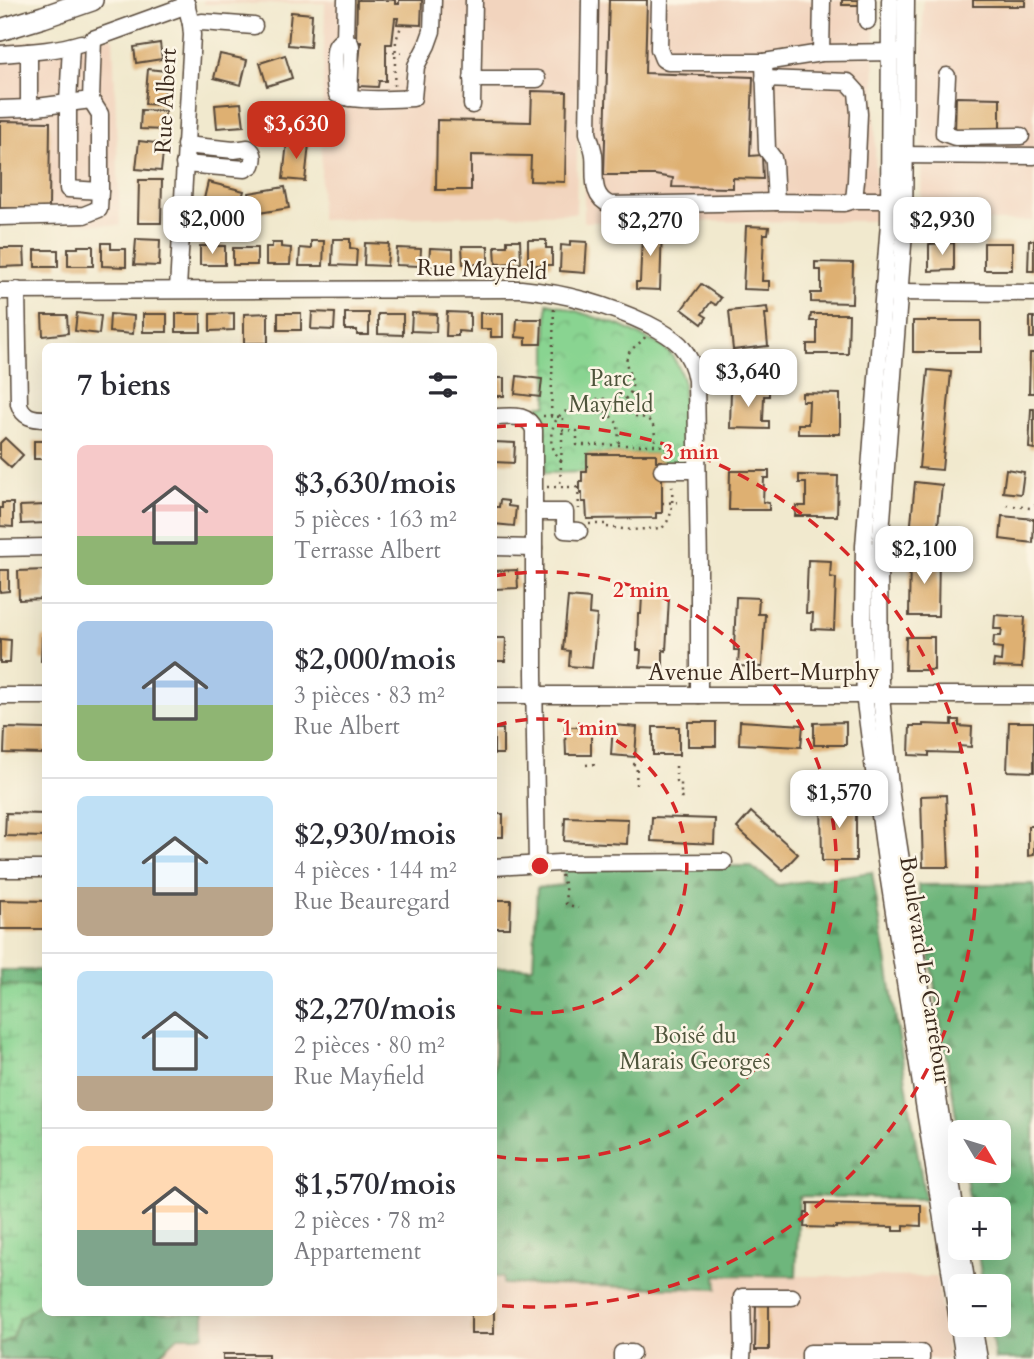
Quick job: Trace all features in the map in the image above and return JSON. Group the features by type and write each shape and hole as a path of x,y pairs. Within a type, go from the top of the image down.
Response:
{"main road":[{"path":"0,30 92,0"}],"street":[{"path":"346,0 345,39 336,46 334,87 337,94 349,98 393,99 413,98 416,66 432,31 433,0"},
{"path":"472,105 474,0"},
{"path":"590,0 588,133 594,154 596,189 602,200 611,205 897,200"},
{"path":"660,0 659,49 665,61 764,62 821,53 897,52"},
{"path":"821,0 821,53"},
{"path":"867,0 867,21"},
{"name":"Boulevard Le Carrefour","path":"890,0 897,52 897,200 872,694 891,796 964,1359"},
{"name":"Boulevard Le Carrefour","path":"897,52 906,0"},
{"path":"0,54 71,46 186,3"},
{"name":"Rue Albert","path":"178,289 191,24 186,3"},
{"path":"191,24 202,22 254,26"},
{"path":"0,217 84,215 99,209 100,114 91,100 93,39"},
{"path":"71,46 68,189 100,191"},
{"path":"29,52 29,108"},
{"path":"764,62 767,149 774,163 776,202"},
{"path":"947,76 944,133 955,137 1021,136"},
{"path":"472,79 537,79"},
{"path":"764,79 848,82 857,92 854,200"},
{"path":"0,109 91,100"},
{"path":"184,164 245,169 252,165 254,159 248,148 185,145"},
{"path":"897,155 1034,156"},
{"name":"Rue Mayfield","path":"0,290 521,289 570,297 615,310 667,334 680,345 688,357 696,380 699,695"},
{"path":"17,290 19,404 26,416 42,419"},
{"path":"892,292 1034,293"},
{"path":"497,417 537,419 534,435 537,865"},
{"path":"669,469 697,470"},
{"path":"534,512 565,512 565,530 579,527"},
{"path":"0,548 42,547"},
{"path":"497,547 534,548"},
{"name":"Avenue Albert-Murphy","path":"497,695 1034,695"},
{"path":"0,696 42,696"},
{"path":"497,867 724,862"},
{"path":"0,869 42,869"},
{"name":"Boulevard Le Carrefour","path":"934,1119 950,1197"},
{"path":"742,1359 742,1297 792,1297"},
{"path":"975,1337 979,1359"},
{"path":"810,1359 810,1353 921,1353 921,1359"}],"path":[{"path":"392,91 397,34 402,24"},
{"path":"386,52 395,52"},
{"path":"551,416 555,303"},
{"path":"537,419 560,415 575,408 619,404 632,392 628,355 646,336"},
{"path":"594,406 596,400 606,400 606,411"},
{"path":"594,406 598,412 606,411"},
{"path":"601,406 618,424 619,445"},
{"path":"560,415 561,487"},
{"path":"560,415 551,434 552,446 561,461"},
{"path":"635,416 651,422 655,429 655,445"},
{"path":"562,430 577,431 577,444 655,445 666,448 669,452 672,502 666,526 659,529 632,530 607,527 607,524 579,527"},
{"path":"544,487 579,487 579,512"},
{"path":"662,503 687,502"},
{"path":"1007,505 1030,508 1034,505"},
{"path":"586,765 597,764"},
{"path":"636,785 637,765"},
{"path":"676,766 676,781 681,783 681,797 686,798"},
{"path":"561,875 566,904 578,908"}],"shaded area":[{"path":"203,0 580,0 576,213 320,220 325,3 204,4"},
{"path":"586,0 874,0 876,221 584,222"},
{"path":"923,0 1034,0 1034,221 921,221"},
{"path":"113,37 120,226 0,216 0,46 40,39"},
{"path":"715,1275 937,1277 949,1359 155,1359 179,1336 204,1336 204,1316 497,1316 497,1277 503,1277 503,1283 717,1289"}],"green space":[{"name":"Parc Mayfield","path":"547,303 621,326 660,345 671,354 683,380 685,466 662,466 662,461 656,461 655,454 587,454 587,472 545,473 544,416 539,405 547,405"},
{"name":"Boisé du Marais Georges","path":"750,866 778,885 872,872 925,1199 799,1196 796,1276 716,1275 717,1289 503,1284 503,1277 497,1277 497,967 533,967 537,888 563,885 563,868"},
{"path":"1034,884 1034,1359 995,1359 992,1337 1011,1337 1011,1274 981,1274 979,1260 1011,1260 1011,1197 969,1197 967,1183 1012,1183 1012,1120 957,1120 918,885"},
{"path":"0,970 42,970 42,987 0,985"},
{"path":"0,985 42,987 42,1302 19,1319 12,1337 0,1345"},
{"path":"42,1302 42,1316 204,1316 204,1336 179,1336 155,1359 0,1359 0,1345 12,1337 19,1319"}],"building":[{"path":"357,0 395,0 395,4 399,4 399,0 422,0 421,25 397,24 398,18 395,18 392,44 386,44 386,81 379,81 378,87 358,86 361,42 356,42"},
{"path":"609,0 647,0 645,73 753,77 750,156 762,155 763,179 733,178 733,188 672,187 673,178 655,175 604,175"},
{"path":"842,0 863,0 863,5 842,5"},
{"path":"973,0 1025,0 1025,6 973,6"},
{"path":"291,12 312,14 310,47 288,45"},
{"path":"160,43 162,59 136,63 134,47"},
{"path":"220,54 247,60 241,85 214,78"},
{"path":"285,55 292,78 267,86 260,63"},
{"path":"148,69 166,71 164,105 145,104"},
{"path":"532,91 567,92 565,182 530,181 531,156 471,155 471,190 436,190 437,120 531,122"},
{"path":"956,97 1000,98 1000,133 955,133"},
{"path":"241,103 244,126 217,128 215,105"},
{"path":"262,103 296,116 288,136 254,123"},
{"path":"141,110 165,111 165,130 140,129"},
{"path":"0,121 50,122 49,209 0,208"},
{"path":"139,141 164,144 161,171 136,169"},
{"path":"287,142 309,144 305,181 283,179"},
{"path":"139,180 162,180 161,223 138,223"},
{"path":"208,182 244,191 238,212 203,203"},
{"path":"285,187 289,208 253,214 249,193"},
{"path":"746,226 769,227 768,234 764,234 762,281 769,281 769,290 743,289"},
{"path":"636,227 662,228 660,290 636,289 636,282 640,282 642,236 635,235"},
{"path":"136,239 160,240 159,266 134,265"},
{"path":"333,239 350,239 350,248 357,249 356,266 332,265"},
{"path":"507,240 520,240 521,263 496,264 495,246 507,246"},
{"path":"528,240 546,240 546,248 552,248 552,265 528,265"},
{"path":"1029,240 1034,240 1034,271 1028,271"},
{"path":"311,241 324,241 323,266 299,266 300,248 311,249"},
{"path":"570,241 587,242 585,273 560,271 561,245 570,246"},
{"path":"102,243 111,243 111,249 126,249 126,267 102,266"},
{"path":"272,243 281,243 281,247 291,248 290,265 266,265 266,247 272,247"},
{"path":"365,243 389,244 387,266 364,265"},
{"path":"954,243 954,270 929,271 929,244"},
{"path":"984,243 1012,243 1012,270 984,270"},
{"path":"93,246 93,266 68,266 68,248"},
{"path":"200,246 225,246 225,265 200,265"},
{"path":"462,246 488,246 488,264 463,264"},
{"path":"0,248 24,248 25,266 0,267"},
{"path":"233,248 257,248 257,265 233,265"},
{"path":"397,248 421,249 420,266 396,265"},
{"path":"430,248 453,249 453,266 429,265"},
{"path":"35,250 58,250 58,267 35,267"},
{"path":"815,262 853,263 852,303 811,302 811,293 821,293 821,270 815,270"},
{"path":"701,284 721,298 716,305 711,302 702,314 707,317 702,324 682,309"},
{"path":"767,307 768,314 765,314 768,346 733,350 729,311"},
{"path":"312,312 335,313 334,330 311,329"},
{"path":"447,312 470,313 470,332 458,331 458,336 446,336"},
{"path":"77,313 101,316 99,334 75,331"},
{"path":"234,313 234,330 210,331 210,314"},
{"path":"268,313 268,343 244,343 244,314"},
{"path":"278,313 301,313 301,330 278,330"},
{"path":"345,313 369,313 369,335 357,335 357,330 345,330"},
{"path":"412,313 437,314 436,332 411,331"},
{"path":"480,313 503,313 503,337 491,337 491,329 480,329"},
{"path":"110,314 134,316 133,334 109,332"},
{"path":"143,314 167,314 167,332 143,332"},
{"path":"176,314 201,314 201,332 176,332"},
{"path":"378,314 403,314 403,335 378,334"},
{"path":"811,314 849,314 848,354 807,354 807,344 817,344 817,321 810,321"},
{"path":"42,315 67,315 68,333 43,336"},
{"path":"1030,317 1034,317 1034,338 1030,338"},
{"path":"517,319 542,319 541,344 526,344 526,338 516,337"},
{"path":"913,321 981,321 981,352 913,352"},
{"path":"1030,353 1034,353 1034,393 1029,393"},
{"path":"928,370 951,372 942,470 919,468"},
{"path":"517,376 542,379 540,397 515,394"},
{"path":"497,378 504,378 504,396 497,396"},
{"path":"731,389 769,390 769,396 764,396 763,421 769,421 769,429 730,428"},
{"path":"802,393 840,394 840,434 798,434 798,424 808,424 809,401 802,401"},
{"path":"1031,409 1034,409 1034,449 1029,448"},
{"path":"5,438 23,455 11,468 0,458 0,443"},
{"path":"34,441 42,441 42,459 34,459"},
{"path":"497,442 515,443 514,463 497,462"},
{"path":"587,454 656,454 656,461 662,461 662,513 656,513 656,518 587,519 580,481 582,472 587,472"},
{"path":"1006,469 1024,472 1021,494 1003,492"},
{"path":"730,471 769,471 769,478 764,478 763,502 769,503 769,510 729,510"},
{"path":"799,475 838,476 837,516 795,516 796,506 806,506 806,483 799,483"},
{"path":"915,482 942,485 936,547 909,544"},
{"path":"500,500 508,501 508,506 516,507 514,526 497,524"},
{"path":"2,503 13,503 13,527 0,526"},
{"path":"42,505 42,523 21,524 20,506"},
{"path":"1002,516 1034,519 1033,543 1000,539"},
{"path":"910,555 939,556 938,616 909,616"},
{"path":"808,560 831,561 830,577 836,578 834,630 812,629 813,613 806,613"},
{"path":"0,570 9,570 9,591 0,592"},
{"path":"42,570 42,599 19,600 18,571"},
{"path":"517,570 518,588 497,589 497,571"},
{"path":"642,596 669,598 663,668 640,667 641,650 637,650 638,614 641,614"},
{"path":"568,597 590,599 589,614 597,615 592,668 569,666 570,651 563,650"},
{"path":"736,597 759,598 758,614 765,614 762,667 738,666 739,650 734,650"},
{"path":"995,615 1025,617 1022,668 993,667 994,660 1001,661 1002,648 993,647 994,636 1001,636 1002,629 994,629"},
{"path":"906,637 934,637 934,670 905,670"},
{"path":"497,638 506,638 505,661 497,661"},
{"path":"0,639 11,640 10,663 0,663"},
{"path":"952,720 959,720 959,726 972,727 971,747 959,746 959,753 929,752 929,756 909,755 910,726 952,725"},
{"path":"740,721 803,725 801,747 739,744"},
{"path":"688,722 716,722 716,746 688,746"},
{"path":"846,722 846,745 814,745 814,723"},
{"path":"1009,722 1034,722 1034,772 1007,771"},
{"path":"613,725 637,727 635,757 611,755"},
{"path":"565,727 591,727 591,755 566,755"},
{"path":"653,727 679,727 679,755 653,755"},
{"path":"5,728 42,729 42,754 4,753"},
{"path":"497,729 503,729 503,754 497,754"},
{"path":"946,795 949,867 923,867 921,796"},
{"path":"821,799 856,799 856,861 822,861"},
{"path":"751,812 798,854 783,870 737,828"},
{"path":"6,813 42,814 42,837 5,836"},
{"path":"497,814 503,814 503,837 497,837"},
{"path":"565,817 628,819 627,844 564,841"},
{"path":"652,817 715,819 714,844 651,841"},
{"path":"1028,826 1034,826 1034,855 1028,856"},
{"path":"0,900 42,901 42,929 0,929"},
{"path":"497,900 511,900 510,928 497,928"},
{"path":"808,1203 921,1205 921,1226 904,1225 904,1231 893,1231 893,1227 804,1227"},
{"path":"756,1304 769,1304 769,1350 755,1350"},
{"path":"471,1316 494,1316 494,1334 471,1334"},
{"path":"223,1354 268,1354 268,1359 223,1359"}]}
